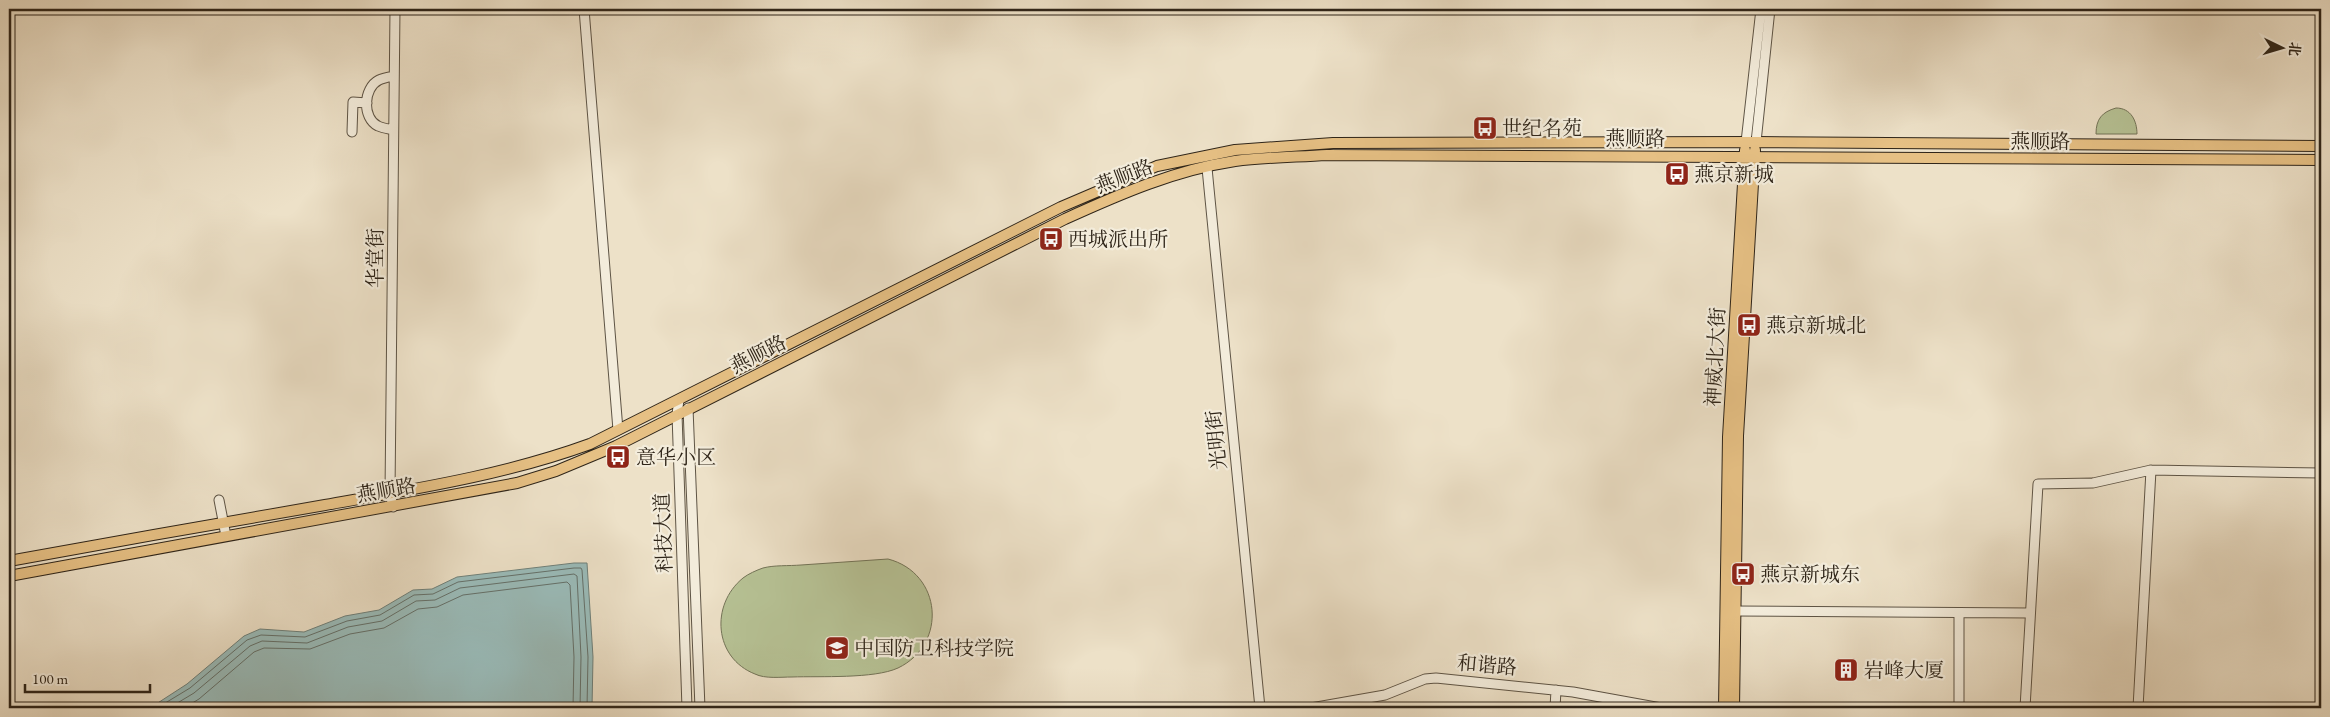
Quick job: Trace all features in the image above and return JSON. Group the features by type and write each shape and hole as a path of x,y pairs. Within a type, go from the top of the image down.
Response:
{"main road":[{"name":"燕顺路","path":"9,561 390,493 513,469 590,444 1062,207 1157,166 1234,150 1333,143 1751,142 2321,146"},
{"name":"神威北大街","path":"1724,708 1728,437 1751,142"},
{"name":"燕顺路","path":"9,576 393,507 517,483 556,471 616,446 1065,219 1160,179 1235,161 1327,155 2321,160"},
{"name":"神威北大街","path":"1734,708 1738,436 1749,156"},
{"path":"679,400 688,408"}],"street":[{"name":"华堂街","path":"393,507 390,493 395,9"},
{"path":"584,9 618,430"},
{"name":"神威北大街","path":"1751,142 1761,9"},
{"name":"神威北大街","path":"1751,142 1770,9"},
{"path":"394,76 378,81 367,94 367,112 377,126 394,130"},
{"path":"352,132 353,102 367,103"},
{"name":"光明街","path":"1207,168 1260,708"},
{"name":"科技大道","path":"679,400 677,414 687,708"},
{"name":"科技大道","path":"688,408 700,708"},
{"path":"2025,708 2038,484 2093,483 2151,470 2321,473"},
{"path":"2138,708 2151,470"},
{"path":"219,500 226,536"},
{"path":"1735,611 2030,613"},
{"path":"1959,613 1959,708"},
{"name":"和谐路","path":"1312,708 1385,695 1425,679 1436,678 1556,690 1661,708"},
{"path":"1555,708 1556,690"}],"green space":[{"path":"2116,108 2126,110 2132,116 2136,124 2137,134 2096,134 2097,124 2101,117"},
{"path":"888,559 906,567 919,579 928,593 932,610 931,627 925,643 914,657 898,668 875,674 832,677 759,676 741,666 731,656 724,644 721,616 725,602 732,589 747,575 772,566"}],"water":[{"path":"587,563 593,657 592,708 150,708 187,684 244,636 260,629 304,632 345,616 379,610 413,590 432,589 457,577"}],"place":[{"name":"世纪名苑","path":"1485,128"},
{"name":"燕京新城","path":"1677,174"},
{"name":"西城派出所","path":"1051,239"},
{"name":"燕京新城北","path":"1749,325"},
{"name":"意华小区","path":"618,457"},
{"name":"燕京新城东","path":"1743,574"},
{"name":"中国防卫科技学院","path":"837,648"},
{"name":"岩峰大厦","path":"1846,670"}]}
